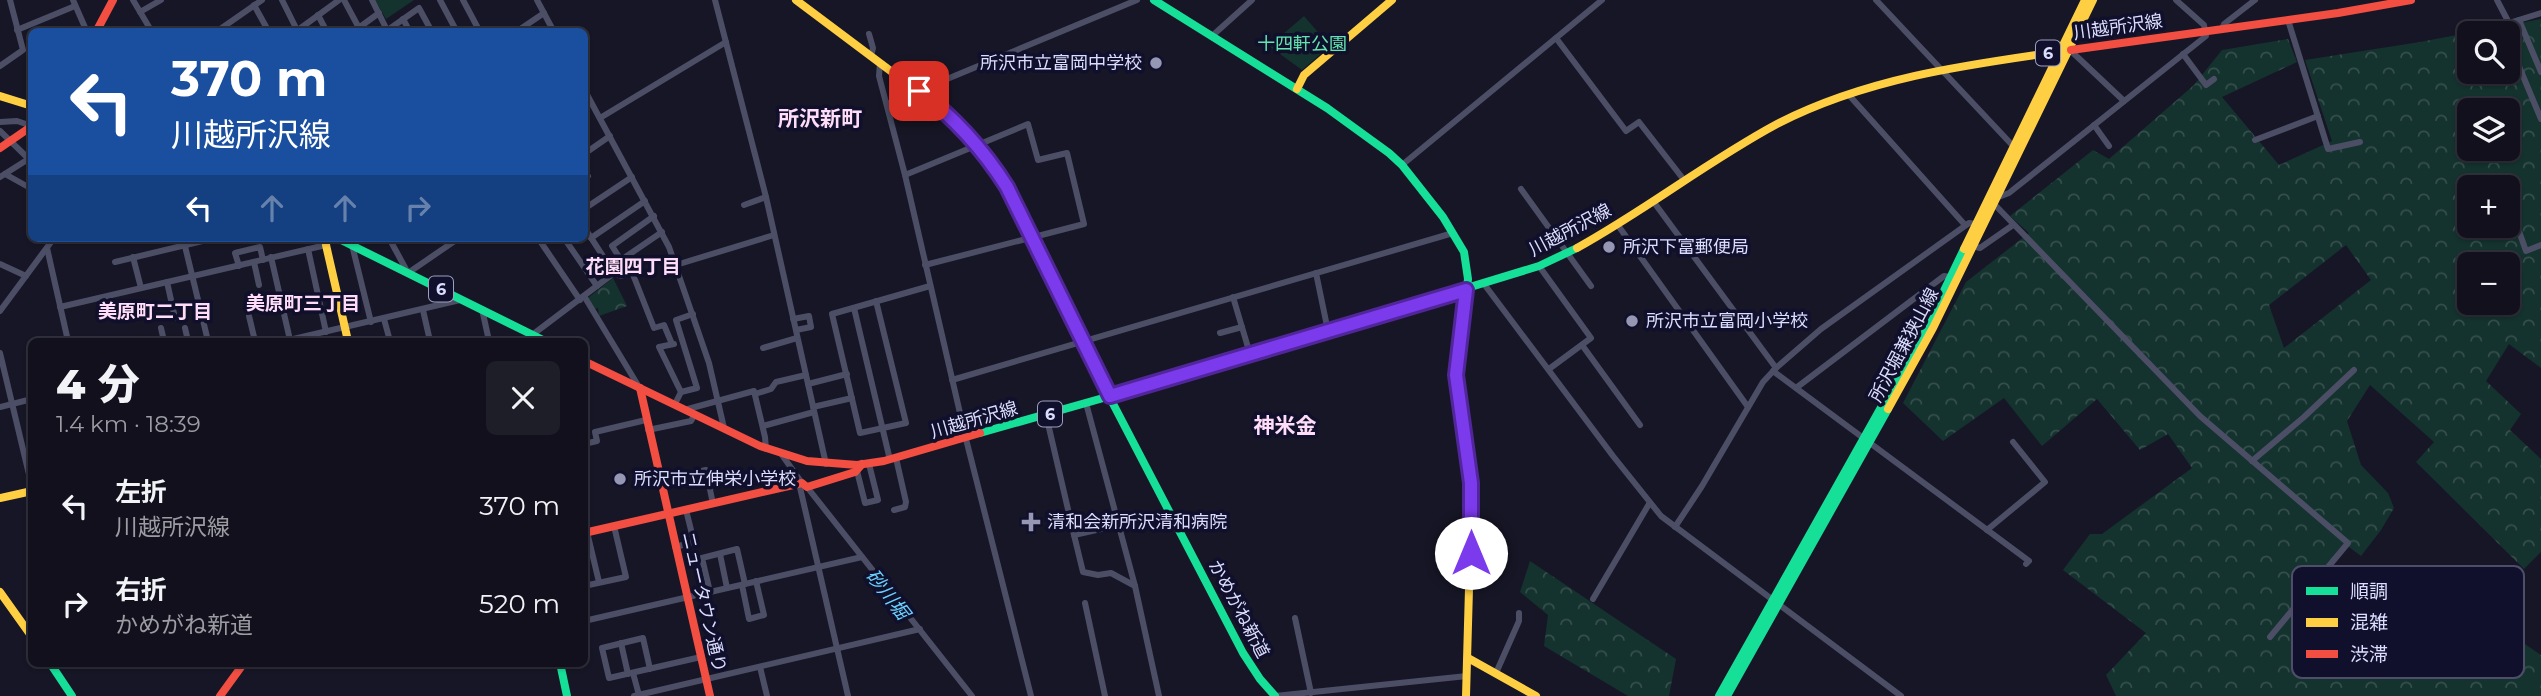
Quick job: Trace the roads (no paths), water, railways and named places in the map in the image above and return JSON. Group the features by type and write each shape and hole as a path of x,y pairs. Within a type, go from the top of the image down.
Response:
{"main road":[{"path":"98,28 113,0"},
{"name":"かめがね新道","path":"796,0 919,91 948,115 977,145 1012,196 1110,396 1243,653 1275,696"},
{"path":"1154,0 1362,132 1402,165 1453,233 1467,261 1468,279 1456,375 1471,483 1466,696"},
{"path":"1297,89 1304,75 1392,0"},
{"name":"所沢堀兼狭山線","path":"1866,441 1951,277 2085,0"},
{"name":"所沢堀兼狭山線","path":"1718,696 1933,328 2093,0"},
{"name":"川越所沢線","path":"588,363 782,455 826,464 863,466 966,439 1539,266 1616,224 1776,125 1848,94 1943,70 2411,0"},
{"path":"0,96 28,105"},
{"path":"0,148 28,129"},
{"path":"326,242 347,338"},
{"name":"6","path":"346,242 484,316 538,338"},
{"name":"ニュータウン通り","path":"640,388 710,696"},
{"path":"588,532 803,484 863,466"},
{"path":"0,498 28,490"},
{"path":"0,592 28,631"},
{"name":"所沢堀兼狭山線","path":"1727,696 1775,602"},
{"path":"1468,658 1536,696"},
{"path":"53,667 72,696"},
{"path":"220,696 241,667"},
{"path":"561,667 567,696"}],"street":[{"path":"10,0 23,50"},
{"path":"133,0 150,28"},
{"path":"140,12 161,0"},
{"path":"222,28 262,0"},
{"path":"282,0 296,28"},
{"path":"302,28 341,0 355,28"},
{"path":"372,0 386,28"},
{"path":"440,0 455,28"},
{"path":"463,0 478,28"},
{"path":"537,0 552,28"},
{"path":"715,0 766,197 826,464"},
{"path":"887,104 1137,0"},
{"path":"1212,36 1252,0"},
{"path":"1402,165 1602,0"},
{"path":"1876,0 2014,146"},
{"path":"2176,0 2204,25 2206,36 2009,193 1995,201 2013,225 2200,416 2348,543 2329,566"},
{"path":"2222,29 2224,24 2255,0"},
{"path":"2497,0 2508,21"},
{"path":"17,30 74,3 85,28"},
{"path":"254,5 267,28"},
{"path":"391,28 419,8 430,28"},
{"path":"359,28 379,13"},
{"path":"522,28 544,13"},
{"path":"2516,21 2541,13"},
{"path":"318,15 325,28"},
{"path":"403,19 408,28"},
{"path":"2288,20 2328,149 2360,142"},
{"path":"2519,20 2541,72"},
{"path":"869,34 873,48 871,56"},
{"path":"1556,38 1626,131 1639,122 1684,180"},
{"path":"600,118 726,42"},
{"path":"0,66 28,49"},
{"path":"2070,50 2124,101"},
{"path":"2183,54 2206,85 2214,79"},
{"path":"880,62 879,76 1031,696"},
{"path":"2194,69 2202,63"},
{"path":"2520,69 2541,119"},
{"path":"1848,94 1965,225"},
{"path":"588,96 654,216 676,265 693,314 725,430"},
{"path":"2255,140 2318,116"},
{"path":"0,122 17,121 28,125"},
{"path":"905,175 1028,124 1038,160 1068,153 1084,224 925,265"},
{"path":"2094,125 2109,146"},
{"path":"1,132 28,157"},
{"path":"588,151 610,136"},
{"path":"2,176 28,161"},
{"path":"2,176 28,187"},
{"path":"588,206 632,177"},
{"path":"1521,190 1591,286"},
{"path":"744,205 766,197"},
{"path":"592,238 645,201"},
{"path":"1653,201 1774,370 2029,561 2026,564"},
{"path":"654,216 612,246 621,260 662,232"},
{"path":"1616,224 1748,407"},
{"path":"1675,527 1748,407 1774,370 1821,330 1965,225 1977,224"},
{"path":"1973,246 1980,248 2013,225"},
{"path":"588,232 614,273 621,276 632,272 654,328 664,325 672,345"},
{"path":"952,380 1453,233"},
{"path":"2520,233 2526,250 2541,245"},
{"path":"676,265 775,235"},
{"path":"0,311 51,242"},
{"path":"116,262 184,242 207,338"},
{"path":"60,307 239,266 326,242"},
{"path":"391,242 408,273 453,242"},
{"path":"541,242 582,298 640,388"},
{"path":"567,242 597,286"},
{"path":"352,245 371,322"},
{"path":"239,266 236,253 260,247 263,260"},
{"path":"47,248 67,338"},
{"path":"308,249 327,332"},
{"path":"133,257 141,288"},
{"path":"271,257 287,338"},
{"path":"254,262 259,285"},
{"path":"0,264 26,276"},
{"path":"1539,266 1591,338 1549,369"},
{"path":"532,335 614,273"},
{"path":"1316,273 1328,331"},
{"path":"1796,388 1944,276 1951,277"},
{"path":"167,282 175,318"},
{"path":"1484,284 1649,504 1675,527 1901,696"},
{"path":"876,301 906,423 860,433 832,314 876,301 930,286"},
{"path":"1233,297 1250,354"},
{"path":"301,338 458,301"},
{"path":"854,308 883,428 906,502 905,507 894,510"},
{"path":"423,310 429,338"},
{"path":"675,404 681,392 697,388 676,320 693,314"},
{"path":"249,316 255,338"},
{"path":"484,316 488,338"},
{"path":"763,348 811,327 809,316 793,319"},
{"path":"384,318 389,338"},
{"path":"1220,333 1242,327"},
{"path":"161,328 163,338"},
{"path":"186,328 188,338"},
{"path":"681,392 659,347 682,341"},
{"path":"1582,345 1640,425"},
{"path":"0,353 28,472"},
{"path":"2252,461 2354,370"},
{"path":"808,384 847,374"},
{"path":"755,394 772,389 776,382 806,375"},
{"path":"648,430 691,421 691,412 754,391 766,449"},
{"path":"763,426 852,398"},
{"path":"0,407 28,400"},
{"path":"1086,403 1135,586 1158,696"},
{"path":"1046,415 1083,572 1098,575 1111,573 1135,586"},
{"path":"588,443 597,441 595,432 646,420"},
{"path":"1987,530 2045,482 2013,442"},
{"path":"782,455 972,696"},
{"path":"863,466 878,500 865,503 863,466"},
{"path":"660,480 706,470 713,504"},
{"path":"803,484 848,696"},
{"path":"1593,599 1649,504"},
{"path":"676,547 694,542 686,510"},
{"path":"1074,534 1119,525"},
{"path":"588,585 626,577 614,526"},
{"path":"588,541 599,582"},
{"path":"710,592 702,558 737,549 750,619 765,615 757,581"},
{"path":"720,554 727,588"},
{"path":"588,620 862,557"},
{"path":"1085,603 1105,696"},
{"path":"2270,637 2292,610"},
{"path":"1496,673 1519,621 1519,612"},
{"path":"1295,618 1306,694"},
{"path":"621,643 642,695 920,629"},
{"path":"650,669 643,638 602,648 609,678 650,669 701,657"},
{"path":"760,667 767,696"},
{"path":"1275,696 1467,676"}],"place":[{"name":"所沢市立富岡中学校","path":"1156,63"},
{"name":"所沢下富郵便局","path":"1609,247"},
{"name":"所沢市立富岡小学校","path":"1632,321"},
{"name":"所沢市立伸栄小学校","path":"620,479"},
{"name":"清和会新所沢清和病院","path":"1031,522"}],"district":[{"name":"所沢新町","path":"820,119"},
{"name":"花園四丁目","path":"633,266"},
{"name":"美原町三丁目","path":"303,303"},
{"name":"美原町二丁目","path":"155,311"},
{"name":"神米金","path":"1285,426"}],"park label":[{"name":"十四軒公園","path":"1302,44"}],"water label":[{"name":"砂川堀","path":"888,594"}]}
